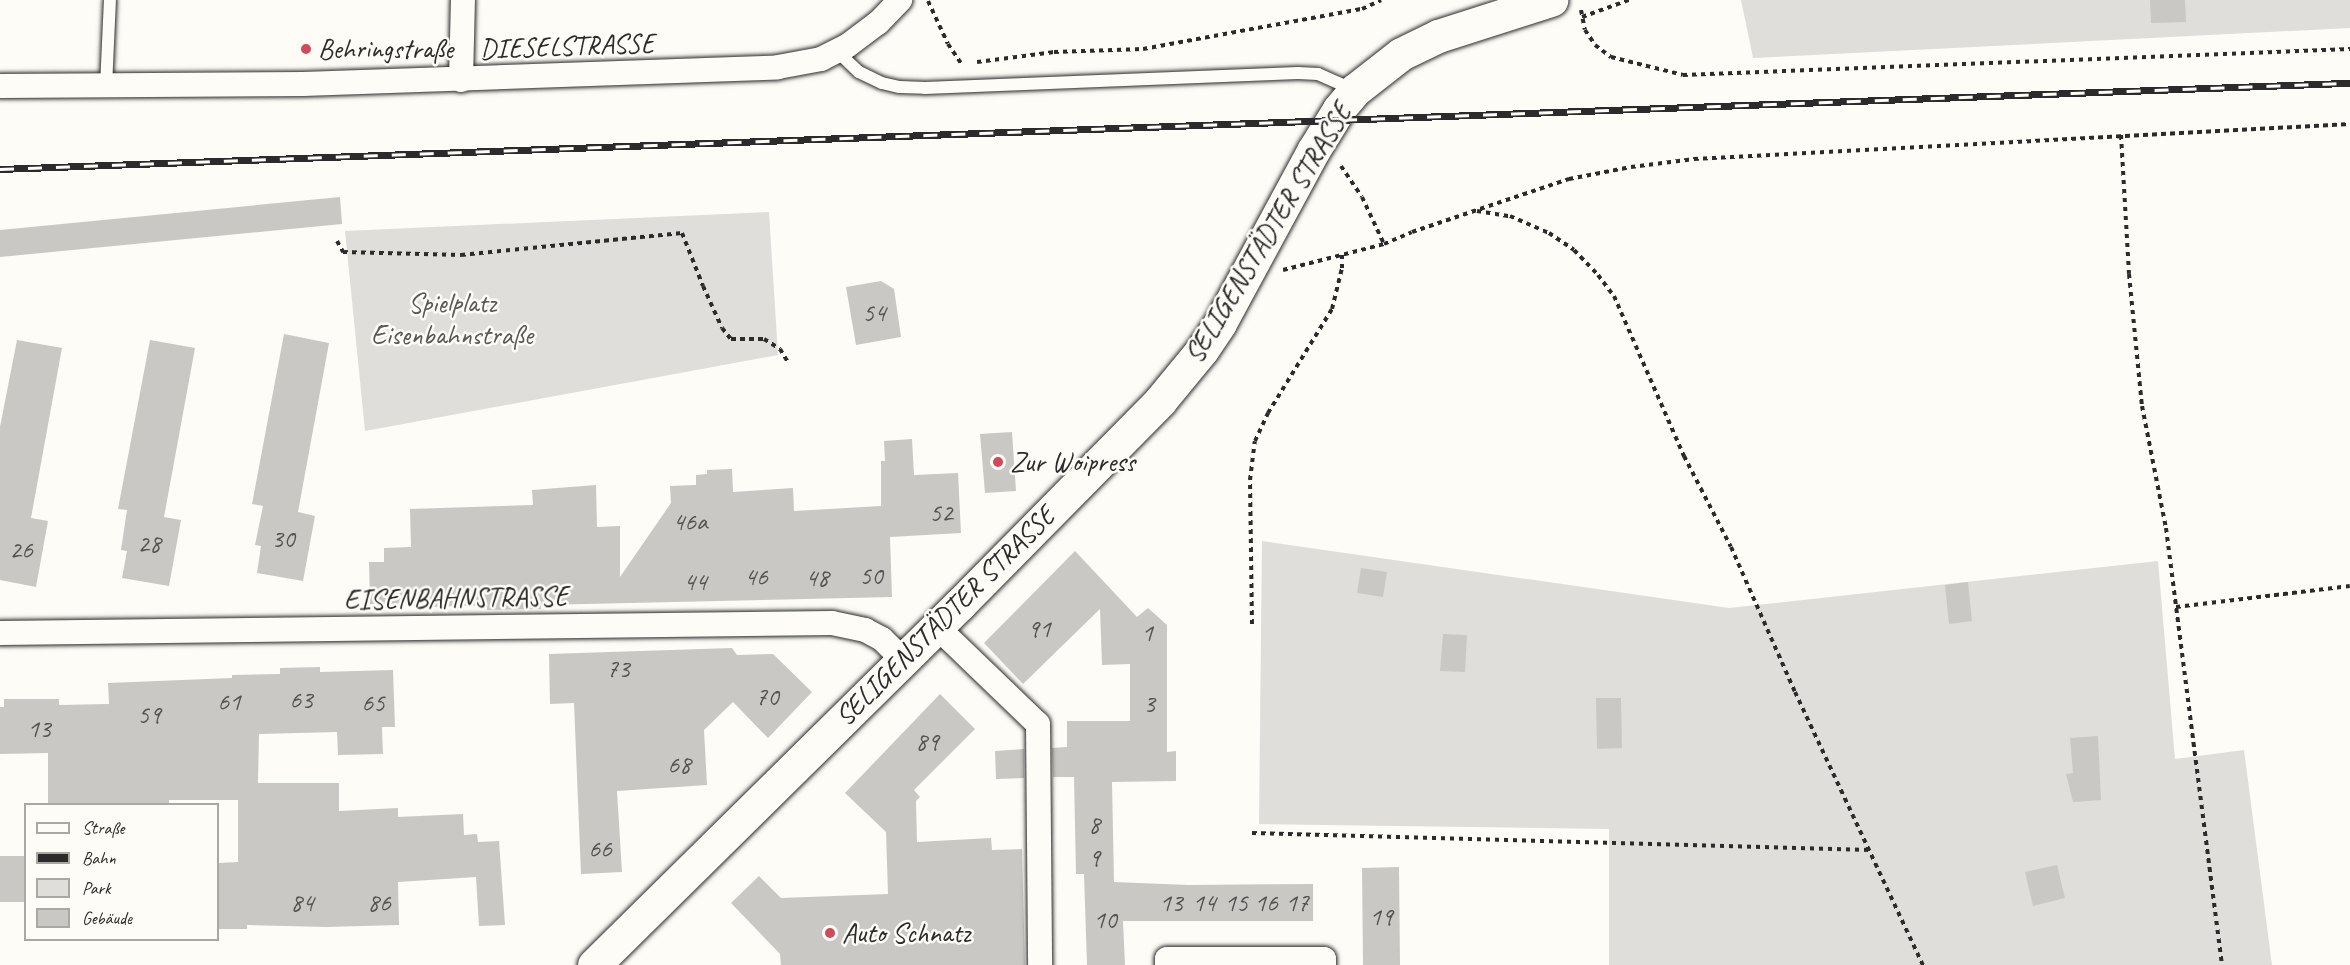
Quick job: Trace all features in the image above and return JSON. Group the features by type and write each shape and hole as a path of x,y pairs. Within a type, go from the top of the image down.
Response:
{"main road":[{"name":"SELIGENSTÄDTER STRASSE","path":"594,965 1160,401 1202,350 1245,279 1313,151 1339,109 1355,90 1401,54 1438,36 1561,10"}],"street":[{"path":"461,80 463,0"},
{"name":"DIESELSTRASSE","path":"0,86 106,87 461,80 778,67 810,62 837,51 878,23 900,0"},
{"name":"EISENBAHNSTRASSE","path":"0,633 832,623 866,630 882,639 902,659"},
{"path":"936,626 1038,724 1040,965"},
{"path":"1167,965 1167,959 1324,959 1324,965"}],"lane":[{"path":"106,87 110,0"},
{"path":"837,51 859,72 882,83 925,88 1298,73 1318,74 1355,90"}],"path":[{"path":"927,0 948,44 961,64 981,86"},
{"path":"925,88 938,75 961,64 1054,52 1143,49 1362,9 1381,0"},
{"path":"1581,0 1585,30 1595,45 1611,57 1683,75 2350,49"},
{"path":"1561,10 1582,17 1629,0"},
{"path":"1245,279 1383,244 1569,179 1631,167 1695,159 2350,124"},
{"path":"2121,135 2129,274 2142,406 2166,528 2222,965"},
{"path":"1339,163 1362,197 1383,244"},
{"path":"1476,211 1510,216 1549,233 1574,250 1598,274 1614,296 1684,456 1731,547 1795,692 1923,965"},
{"path":"337,241 343,252 461,255 682,233 722,328 732,339 764,339 780,349 789,364"},
{"path":"1251,624 1250,480 1255,441 1268,413 1332,309 1342,268 1342,255"},
{"path":"2176,607 2350,586"},
{"path":"1252,832 1870,850"}],"green space":[{"path":"1741,0 2350,0 2350,28 1753,58"},
{"name":"Spielplatz Eisenbahnstraße","path":"769,212 778,355 365,431 345,231"},
{"path":"1262,541 1729,608 2158,561 2175,759 2244,750 2272,965 1609,965 1609,829 1259,824"}],"building":[{"path":"2150,0 2185,0 2186,22 2151,23"},
{"path":"340,197 342,224 0,257 0,230"},
{"path":"881,281 894,289 901,337 856,345 846,287"},
{"path":"284,334 329,343 298,512 315,516 303,581 257,573 261,546 255,545 263,506 252,504"},
{"path":"17,340 62,348 31,518 48,521 36,587 0,580 0,427"},
{"path":"150,340 195,348 164,517 181,520 169,586 122,578 127,551 121,550 127,510 118,509"},
{"name":"Zur Woipress","path":"1012,432 1016,491 985,493 980,434"},
{"path":"912,439 914,475 958,473 961,533 890,537 892,597 541,605 541,609 487,610 487,605 433,607 433,603 370,604 369,562 384,562 384,548 411,547 410,509 533,505 532,490 596,485 597,527 620,526 620,577 671,503 670,486 696,485 696,475 707,474 707,470 732,469 733,492 793,488 794,511 881,506 881,461 885,461 884,441"},
{"path":"1075,551 1137,617 1148,608 1167,625 1167,752 1176,751 1176,781 1112,782 1114,882 1188,885 1313,884 1313,921 1123,921 1125,965 1087,965 1084,874 1076,874 1074,777 1053,777 1052,748 1067,747 1067,721 1130,721 1130,664 1102,665 1100,609 1023,684 984,643"},
{"path":"1361,568 1387,572 1383,597 1357,593"},
{"path":"1968,582 1972,621 1949,624 1945,585"},
{"path":"1443,634 1467,635 1465,672 1440,671"},
{"path":"732,648 737,655 773,654 812,692 768,738 733,702 704,730 707,785 617,791 622,872 581,874 574,703 550,704 549,654"},
{"path":"320,667 320,672 393,670 395,727 382,727 383,754 338,755 337,732 259,734 258,783 339,783 339,811 398,808 398,817 463,814 464,835 477,834 478,842 499,841 505,925 479,926 476,877 398,882 399,925 327,927 247,925 247,929 219,929 219,863 238,862 238,800 169,800 169,803 48,803 48,753 0,754 0,707 4,707 4,699 59,699 59,705 109,704 108,683 280,674 280,668"},
{"path":"940,694 975,729 914,790 920,797 916,801 917,842 991,838 992,850 1022,849 1025,965 781,965 780,954 731,903 759,876 781,898 888,894 886,832 845,793"},
{"path":"1596,698 1621,698 1622,748 1597,749"},
{"path":"2098,736 2101,800 2073,802 2066,774 2073,773 2070,738"},
{"path":"1024,749 1024,778 996,779 995,751"},
{"path":"0,856 24,856 24,902 0,902"},
{"path":"2057,865 2065,898 2033,906 2025,872"},
{"path":"1399,867 1400,965 1363,965 1362,868"}],"railway":[{"path":"0,169 2350,83"}],"place":[{"name":"Behringstraße","path":"306,49"},
{"name":"Zur Woipress","path":"998,462"},
{"name":"Auto Schnatz","path":"830,933"}]}
